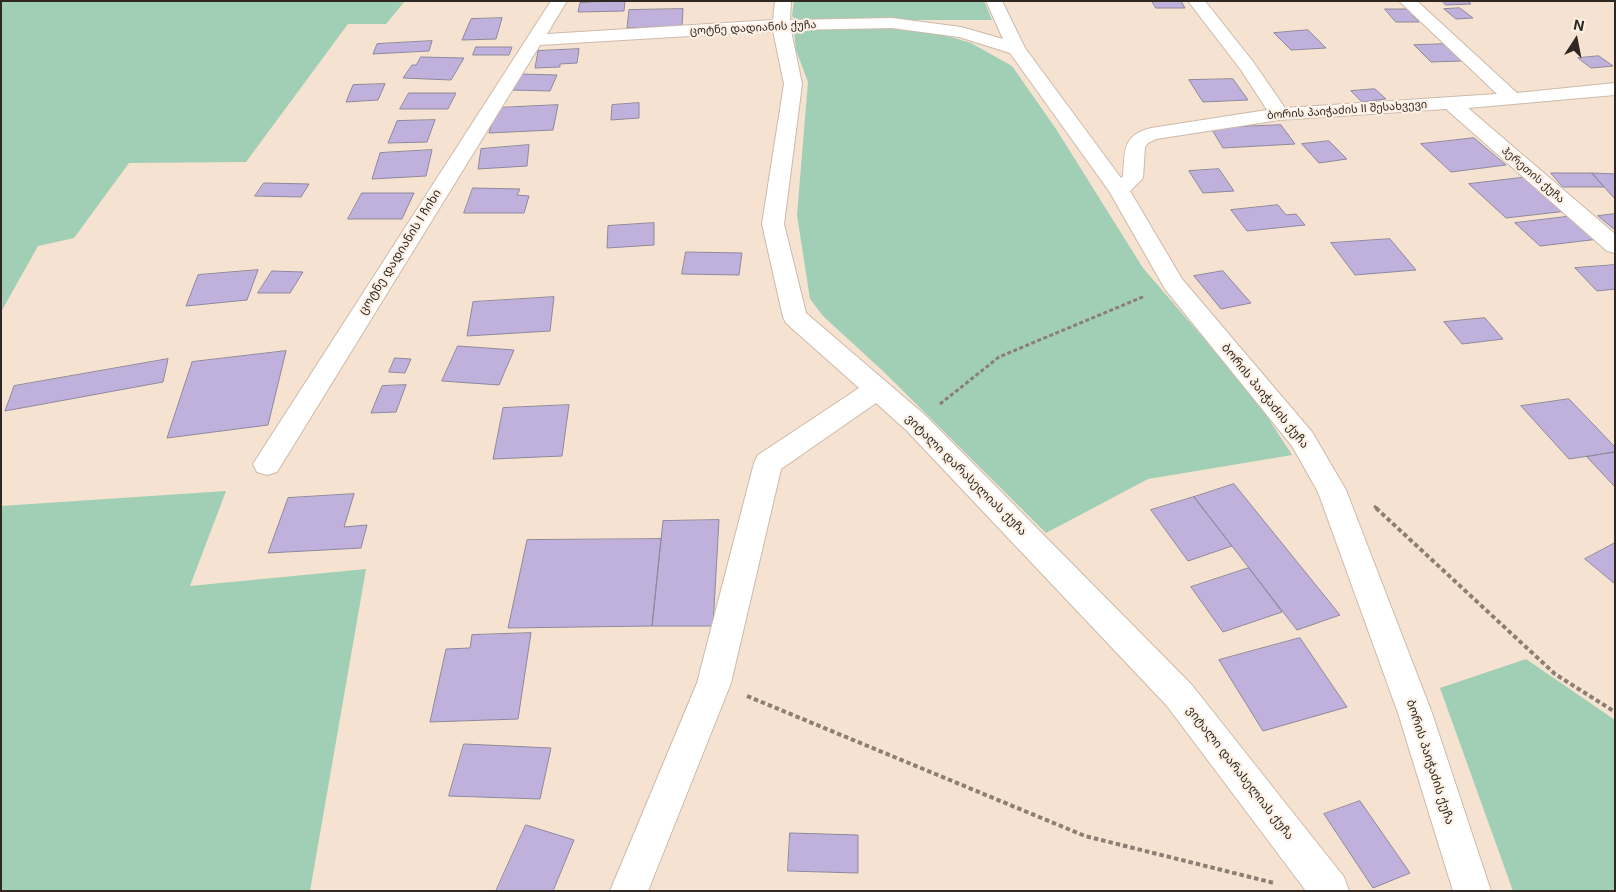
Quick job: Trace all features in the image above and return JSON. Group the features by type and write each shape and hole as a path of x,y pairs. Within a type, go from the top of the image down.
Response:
{"street":[{"path":"534,40 559,1"},
{"name":"ბორის პაიჭაძის ქუჩა","path":"994,1 1016,49 1119,190 1173,284 1302,439 1332,490 1415,713 1472,891"},
{"path":"1196,1 1248,67 1279,114"},
{"path":"1407,1 1513,99"},
{"name":"ცოტნე დადიანის ქუჩა","path":"534,40 782,13 892,23 961,32 1016,49"},
{"name":"ვიტალი დარასელიას ქუჩა","path":"782,13 793,84 773,224 796,317 916,423 1179,695 1330,891"},
{"name":"ცოტნე დადიანის I ჩიხი","path":"267,464 534,40"},
{"name":"ბორის პაიჭაძის II შესახვევი","path":"1119,190 1134,178 1135,147 1140,139 1151,134 1279,114 1513,99 1615,89"},
{"name":"ჰერეთის ქუჩა","path":"1451,103 1615,246"},
{"path":"629,891 714,683 768,463 877,389"}],"path":[{"path":"916,423 999,357 1173,284"},
{"path":"1332,490 1367,499 1556,674 1615,712"},
{"path":"714,683 1085,836 1277,884"}],"green space":[{"path":"1,1 405,1 386,24 348,24 246,162 129,163 74,238 38,246 1,312"},
{"path":"794,1 984,1 992,20 796,20 792,16"},
{"path":"890,28 934,32 971,43 1012,66 1056,129 1143,268 1255,398 1292,455 1148,479 1046,533 884,372 823,316 810,299 797,215 808,82 796,50 794,30"},
{"path":"226,491 190,586 366,569 310,891 1,891 1,506"},
{"path":"1526,659 1615,720 1615,891 1513,891 1440,688"}],"building":[{"path":"625,1 624,11 578,12 580,3"},
{"path":"1152,1 1181,1 1185,8 1156,8"},
{"path":"1442,1 1468,1 1471,4 1446,5"},
{"path":"1460,8 1473,18 1456,19 1444,9"},
{"path":"683,9 682,26 627,28 629,10"},
{"path":"1385,9 1407,9 1419,22 1396,22"},
{"path":"502,18 496,39 462,40 471,19"},
{"path":"1308,30 1326,48 1291,50 1274,33"},
{"path":"432,41 429,51 373,54 377,44"},
{"path":"1445,44 1462,61 1431,62 1414,45"},
{"path":"476,47 512,47 509,55 473,55"},
{"path":"579,49 577,63 560,64 560,67 535,68 538,51"},
{"path":"1599,56 1613,66 1591,68 1578,58"},
{"path":"421,57 464,58 451,80 403,78 412,65 416,65"},
{"path":"519,74 557,75 550,91 512,90"},
{"path":"1233,79 1248,100 1203,102 1189,80"},
{"path":"385,84 378,100 346,102 353,85"},
{"path":"1375,89 1386,99 1362,102 1351,91"},
{"path":"409,93 456,93 448,109 400,109"},
{"path":"639,103 639,118 611,120 612,105"},
{"path":"558,105 553,130 489,133 496,108"},
{"path":"435,120 427,142 388,143 397,121"},
{"path":"1281,125 1295,144 1223,148 1211,128"},
{"path":"1474,138 1506,165 1451,172 1421,144"},
{"path":"1329,141 1347,159 1319,163 1302,144"},
{"path":"529,145 527,166 478,169 481,149"},
{"path":"432,150 426,176 372,179 380,153"},
{"path":"1219,169 1234,191 1203,193 1189,171"},
{"path":"1551,173 1592,173 1604,187 1563,187"},
{"path":"1592,173 1615,174 1615,199 1604,187"},
{"path":"1528,177 1567,211 1506,218 1469,184"},
{"path":"264,183 309,184 301,197 255,196"},
{"path":"473,188 520,189 517,195 529,196 524,213 464,213"},
{"path":"362,193 414,193 402,219 348,219"},
{"path":"1278,205 1286,215 1296,214 1305,225 1247,231 1231,210"},
{"path":"1615,214 1615,230 1598,216"},
{"path":"1573,216 1599,239 1540,246 1515,223"},
{"path":"654,223 654,245 607,248 608,226"},
{"path":"1390,239 1416,270 1355,275 1331,243"},
{"path":"686,252 742,253 739,275 682,274"},
{"path":"1615,265 1615,289 1597,291 1575,268"},
{"path":"258,270 247,300 186,306 198,275"},
{"path":"272,271 303,272 290,293 258,293"},
{"path":"1223,271 1251,303 1221,309 1194,276"},
{"path":"554,297 550,331 467,336 473,302"},
{"path":"1485,318 1503,339 1462,344 1444,322"},
{"path":"458,346 514,350 499,385 442,381"},
{"path":"286,351 268,425 167,438 192,362"},
{"path":"395,358 411,359 405,373 389,372"},
{"path":"168,359 163,382 5,411 14,386"},
{"path":"406,385 396,412 371,413 382,386"},
{"path":"1569,399 1615,447 1615,452 1569,459 1521,406"},
{"path":"569,405 562,456 493,459 503,408"},
{"path":"1615,452 1615,487 1587,457"},
{"path":"1234,484 1340,615 1297,630 1194,497"},
{"path":"354,494 344,527 367,525 361,548 268,553 288,498"},
{"path":"1194,497 1232,546 1188,561 1151,510"},
{"path":"719,520 713,626 652,626 663,521"},
{"path":"661,539 652,626 508,628 527,540"},
{"path":"1615,543 1615,584 1585,559"},
{"path":"1249,568 1282,612 1223,632 1191,587"},
{"path":"531,633 518,719 430,722 446,649 470,648 472,635"},
{"path":"1300,638 1347,707 1263,731 1219,660"},
{"path":"464,744 551,748 540,799 449,796"},
{"path":"1360,801 1410,873 1373,888 1324,814"},
{"path":"526,825 574,840 553,891 496,891"},
{"path":"790,833 858,835 858,873 788,871"}]}
